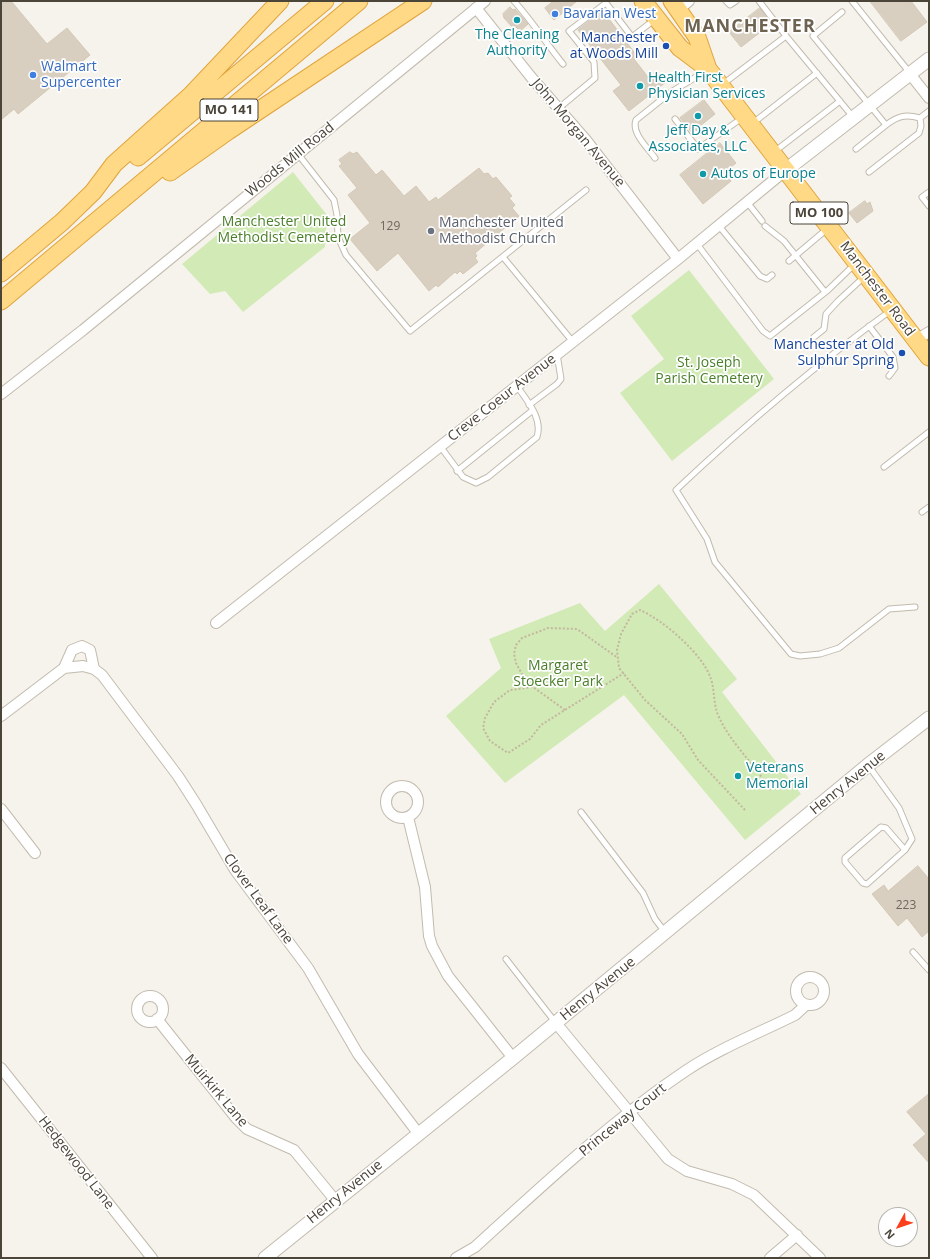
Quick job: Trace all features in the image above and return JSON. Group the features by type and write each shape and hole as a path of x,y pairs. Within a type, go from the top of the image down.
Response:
{"highway":[{"path":"93,192 114,164 190,95 280,1"},
{"name":"MO 141","path":"1,273 62,222 93,192 154,144 325,1"},
{"name":"MO 141","path":"1,301 359,1"},
{"path":"100,218 423,1"},
{"name":"Manchester Road","path":"643,1 680,48 708,69 893,309 922,336 929,357"},
{"name":"Manchester Road","path":"679,4 697,37 708,69"}],"street":[{"name":"Woods Mill Road","path":"1,394 88,325 485,1"},
{"name":"John Morgan Avenue","path":"476,8 586,140 678,259"},
{"path":"786,170 929,59"},
{"path":"910,74 929,98"},
{"name":"Creve Coeur Avenue","path":"216,623 697,244 786,170"},
{"path":"1,716 64,668 72,650 82,646 90,650 94,669 83,666 64,668"},
{"name":"Clover Leaf Lane","path":"94,669 102,674 178,776 235,870 308,968 358,1054 418,1133"},
{"name":"Henry Avenue","path":"265,1258 418,1133 513,1058 868,766 929,718"},
{"path":"1,809 35,853"},
{"path":"408,817 425,887 429,936 432,946 448,976 513,1058"},
{"name":"Princeway Court","path":"456,1258 475,1247 592,1144 630,1113 702,1061 795,1015 806,1005"},
{"name":"Muirkirk Lane","path":"158,1019 236,1118 247,1129 294,1150 335,1200"},
{"path":"556,1023 668,1158 687,1171 732,1184 754,1195 820,1258"},
{"name":"Hedgewood Lane","path":"1,1068 152,1258"},
{"path":"770,1258 796,1235"}],"lane":[{"path":"514,1 531,20 534,28 563,64"},
{"path":"726,1 731,5 736,1"},
{"path":"759,1 853,118"},
{"path":"852,1 910,74"},
{"path":"559,108 595,78 594,62 569,31 607,2 632,37 657,19"},
{"path":"842,12 813,36 886,125"},
{"path":"721,86 786,36"},
{"path":"655,158 636,131 634,124 636,120 671,92 708,69"},
{"path":"675,119 698,149 747,120 816,73"},
{"path":"773,153 840,101"},
{"path":"920,118 929,111"},
{"path":"856,149 886,125 902,115 920,118"},
{"path":"869,172 919,133 921,126 920,118"},
{"path":"298,154 334,200 337,215 338,237 346,254 410,331 586,190"},
{"path":"929,192 922,197 929,206"},
{"path":"747,202 762,221"},
{"path":"719,226 760,276 767,279 772,275"},
{"path":"765,226 784,241 826,292"},
{"path":"789,261 830,227"},
{"path":"697,244 763,331 770,336 826,292 862,269"},
{"path":"503,257 573,342"},
{"path":"814,337 824,329 826,314 838,301 862,269"},
{"path":"893,309 839,348 759,414 676,490 707,539 715,562 791,654 800,656 820,654 839,648 889,609 915,607"},
{"path":"869,326 893,357 895,368 889,376"},
{"path":"458,471 557,384 560,379 557,354"},
{"path":"440,446 458,471 469,481 476,483 488,477 537,437 539,423 517,386"},
{"path":"884,467 929,432"},
{"path":"922,512 929,507"},
{"path":"868,766 899,808 912,839 905,850 867,884 863,883 845,862 845,858 881,827 886,828 905,850"},
{"path":"581,812 643,893 655,919 665,933"},
{"path":"913,952 929,970"},
{"path":"506,959 556,1023"}],"path":[{"path":"745,810 698,760 682,734 645,700 619,668 617,650 621,634 632,614 640,610 648,614 667,628 704,663 712,680 715,704 719,717 770,790"},
{"path":"565,710 533,687 523,676 514,654 516,645 522,638 548,628 577,629 618,658"},
{"path":"533,687 510,690 494,702 488,710 484,718 484,728 490,741 495,746 508,752 518,748 530,739 541,725 624,673"}],"green space":[{"name":"Manchester United Methodist Cemetery","path":"293,172 327,215 325,247 243,312 225,291 210,294 182,264"},
{"name":"St. Joseph Parish Cemetery","path":"689,270 774,379 672,461 620,393 664,359 631,316"},
{"name":"Margaret Stoecker Park","path":"659,584 737,679 722,692 801,794 745,840 624,695 505,783 446,716 501,668 489,639 580,603 605,631"}],"building":[{"name":"Walmart Supercenter","path":"1,1 11,1 47,44 67,28 90,55 18,114 14,109 1,120"},
{"name":"Bavarian West","path":"554,1 577,1 554,20 545,8"},
{"path":"870,1 911,1 927,22 901,41"},
{"name":"The Cleaning Authority","path":"510,7 513,10 515,9 528,24 520,31 516,27 514,29 504,18 503,14"},
{"path":"760,8 771,24 741,47 729,32"},
{"path":"603,11 637,56 634,59 651,81 660,74 666,82 629,111 613,91 621,85 578,30"},
{"name":"Jeff Day & Associates, LLC","path":"704,100 715,114 700,126 700,131 695,130 692,133 680,118"},
{"name":"Autos of Europe","path":"720,143 736,163 725,172 731,181 703,204 680,175"},
{"name":"Manchester United Methodist Church","path":"350,152 353,154 357,152 376,175 382,170 404,196 416,186 429,202 436,197 438,200 479,168 484,174 488,173 493,179 496,177 512,196 509,198 515,205 512,208 519,216 475,253 477,256 475,258 478,262 463,274 460,271 457,274 455,272 438,287 436,285 429,291 398,253 377,271 350,239 370,223 348,195 357,188 339,166 342,164 339,160"},
{"path":"865,201 867,204 870,202 873,211 857,223 849,213"},
{"path":"918,866 929,879 929,931 922,937 907,918 898,926 872,894 884,885 888,891"},
{"path":"929,1094 929,1163 913,1145 926,1134 907,1112"}],"place":[{"name":"Bavarian West","path":"555,14"},
{"name":"The Cleaning Authority","path":"517,20"},
{"name":"Manchester at Woods Mill","path":"666,46"},
{"name":"Walmart Supercenter","path":"33,75"},
{"name":"Health First Physician Services","path":"640,86"},
{"name":"Jeff Day & Associates, LLC","path":"698,116"},
{"name":"Autos of Europe","path":"703,174"},
{"name":"Manchester United Methodist Church","path":"431,231"},
{"name":"Manchester at Old Sulphur Spring","path":"902,353"},
{"name":"Veterans Memorial","path":"738,776"}],"district":[{"name":"MANCHESTER","path":"750,27"}]}
